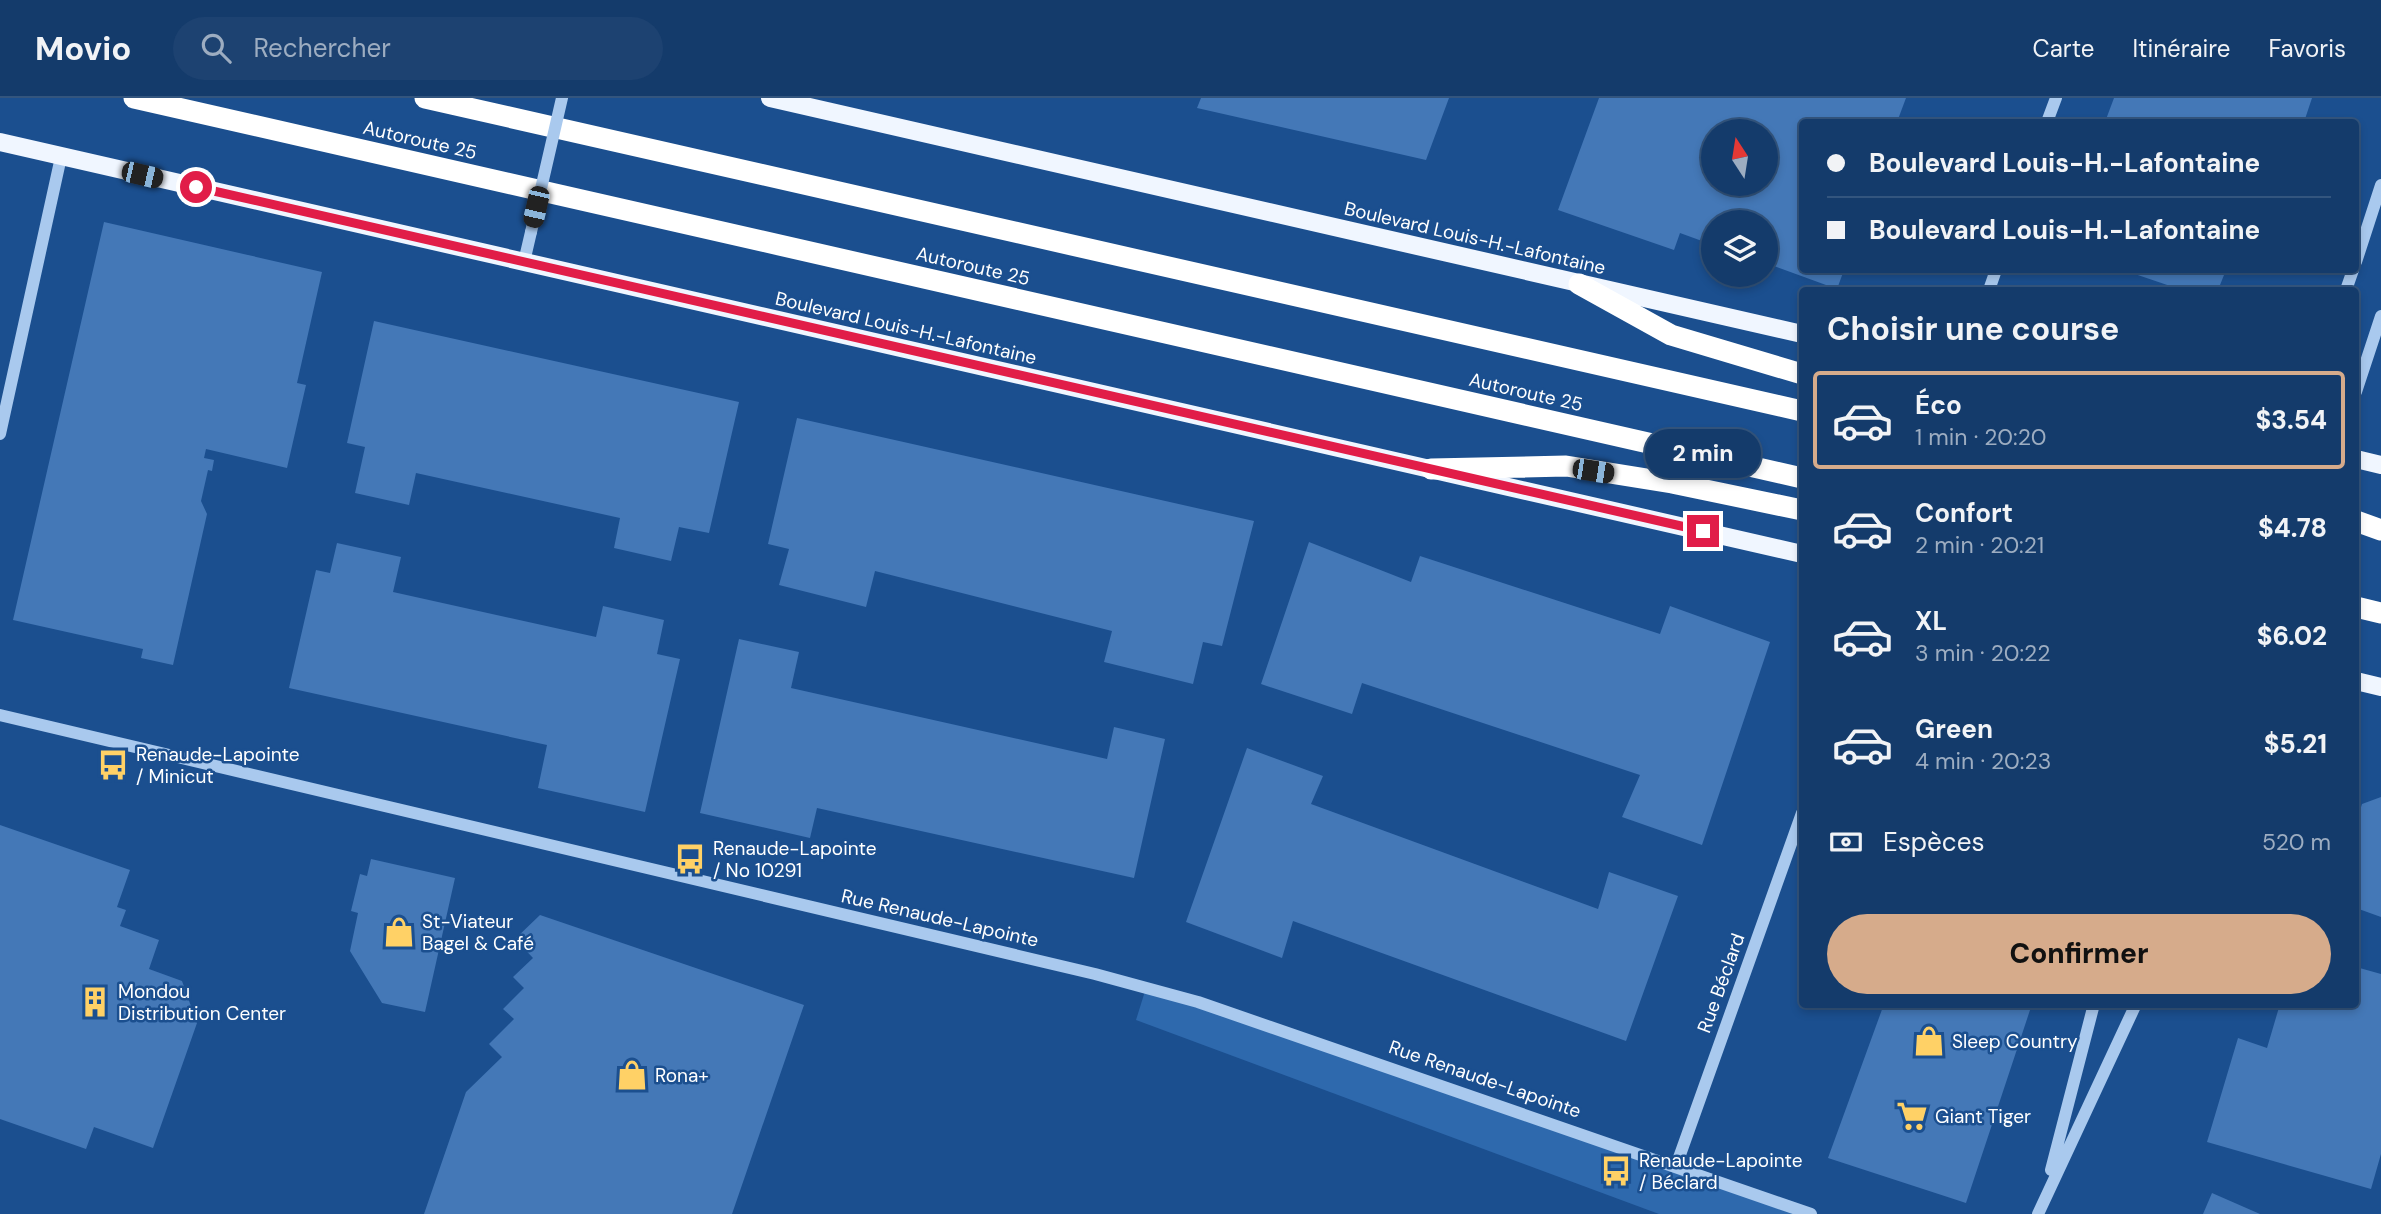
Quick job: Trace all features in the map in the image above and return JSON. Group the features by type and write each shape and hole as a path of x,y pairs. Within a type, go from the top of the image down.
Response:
{"highway":[{"name":"Autoroute 25","path":"134,98 1799,477"},
{"path":"425,98 1799,410"},
{"path":"1579,284 1671,335 1799,373"},
{"path":"1431,469 1566,466 1672,483 1799,509"},
{"path":"2359,523 2381,530"},
{"path":"2359,538 2381,543"},
{"path":"2359,611 2381,615"}],"main road":[{"name":"Boulevard Louis-H.-Lafontaine","path":"770,98 1799,333"},
{"name":"Boulevard Louis-H.-Lafontaine","path":"0,142 1799,553"},
{"path":"2359,460 2381,464"},
{"path":"2359,682 2381,687"}],"street":[{"path":"524,262 562,98"},
{"path":"2048,119 2056,98"},
{"path":"0,434 61,157"},
{"path":"2359,252 2381,185"},
{"path":"2359,383 2381,316"},
{"name":"Rue Renaude-Lapointe","path":"0,715 1096,974 1276,1027 1811,1214"},
{"name":"Rue Béclard","path":"1676,1166 1799,821"},
{"path":"2044,1198 2093,1008"},
{"path":"2038,1214 2134,1008"}],"shaded area":[{"path":"1146,988 1811,1214 1659,1214 1136,1020"}],"building":[{"path":"1201,98 1449,98 1426,160 1197,108"},
{"path":"1599,98 1906,98 1898,119 1799,119 1799,273 1843,273 1838,287 1778,267 1778,210 1701,210 1701,241 1680,233 1674,250 1558,210"},
{"path":"2114,98 2312,98 2305,119 2106,119"},
{"path":"104,222 322,272 297,383 306,385 287,468 206,449 204,458 214,460 212,471 208,470 201,501 207,514 173,665 141,658 143,649 13,620"},
{"path":"2132,273 2225,273 2219,287 2173,287"},
{"path":"374,321 739,402 709,533 679,527 671,561 614,548 620,518 416,473 409,505 355,493 365,447 347,443"},
{"path":"797,418 1254,521 1222,646 1203,642 1193,684 1104,662 1112,631 875,571 866,607 779,585 789,549 768,544"},
{"path":"1309,542 1411,582 1420,556 1660,634 1670,606 1770,642 1702,845 1622,817 1640,775 1362,683 1352,714 1261,684"},
{"path":"337,543 401,557 393,592 596,637 603,606 664,620 657,654 680,659 645,812 538,788 547,745 289,688 316,570 330,573"},
{"path":"739,639 799,652 791,688 1107,759 1114,727 1165,739 1134,878 817,808 810,838 700,813"},
{"path":"1247,748 1323,776 1311,804 1598,909 1609,872 1678,896 1626,1041 1293,921 1282,958 1186,922"},
{"path":"2381,797 2381,917 2359,909 2359,814 2362,804"},
{"name":"Mondou Distribution Center","path":"0,825 130,870 117,907 126,910 120,926 159,940 149,969 182,981 197,1023 153,1148 94,1127 86,1149 0,1119"},
{"name":"St-Viateur Bagel & Café","path":"371,859 455,878 425,1012 382,1003 350,951 358,913 351,911 360,874 367,876"},
{"name":"Rona+","path":"540,915 804,1005 732,1214 424,1214 466,1092 502,1057 489,1044 514,1019 503,1009 524,988 513,977 533,958 515,939"},
{"path":"2359,968 2381,974 2381,1154 2371,1189 2207,1142 2238,1038 2267,1048 2279,1008 2359,1008"},
{"path":"1883,1008 2031,1008 1966,1203 1828,1158"},
{"path":"2212,1193 2260,1214 2203,1214"}],"place":[{"name":"Renaude-Lapointe / Minicut","path":"113,765"},
{"name":"Renaude-Lapointe / No 10291","path":"690,859"},
{"name":"St-Viateur Bagel & Café","path":"399,932"},
{"name":"Mondou Distribution Center","path":"95,1002"},
{"name":"Sleep Country","path":"1929,1041"},
{"name":"Rona+","path":"632,1075"},
{"name":"Giant Tiger","path":"1912,1116"},
{"name":"Renaude-Lapointe / Béclard","path":"1616,1171"}],"route":[{"path":"196,187 1703,531"}]}
